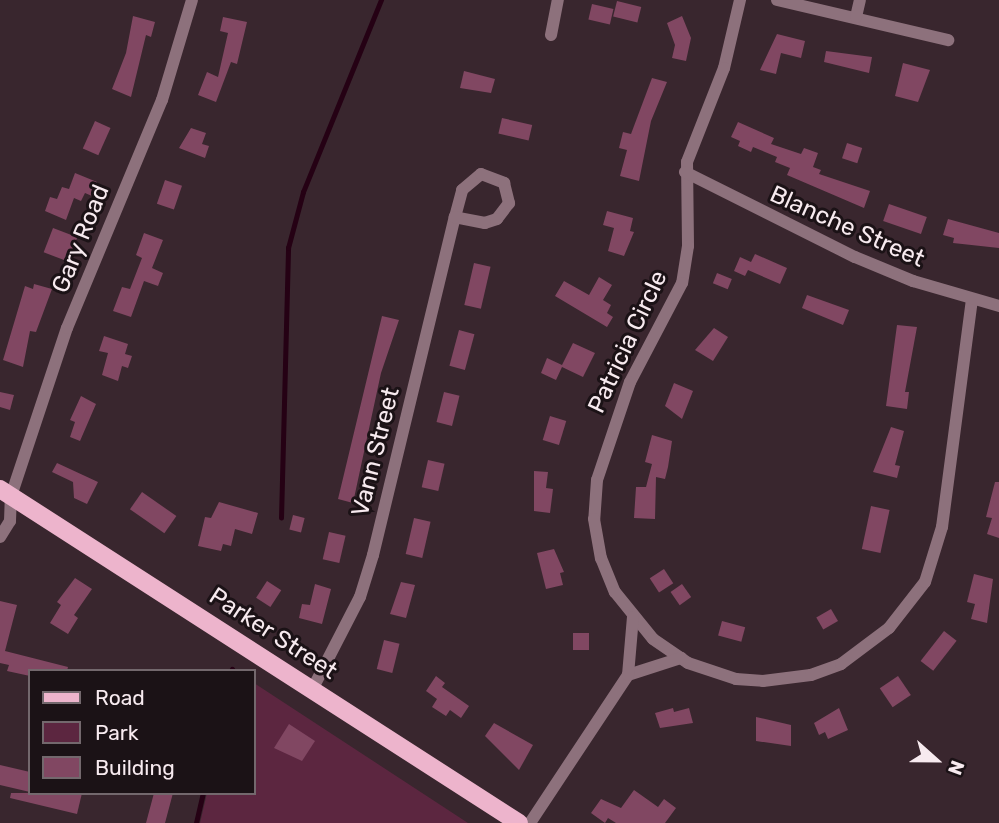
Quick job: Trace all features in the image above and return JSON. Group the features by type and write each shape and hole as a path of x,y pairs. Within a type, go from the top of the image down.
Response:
{"main road":[{"name":"Parker Street","path":"4,496 313,688 519,823"}],"street":[{"name":"Gary Road","path":"0,537 10,521 4,496 68,328 162,100 192,0"},
{"path":"551,35 558,0"},
{"name":"Patricia Circle","path":"740,0 724,68 685,172 688,246 682,283 630,382 597,480 594,519 601,558 633,617 681,658 736,679 763,681 811,675 867,647 909,606 925,582 942,527 972,299"},
{"path":"777,0 948,40"},
{"path":"856,17 860,0"},
{"name":"Blanche Street","path":"685,172 810,237 913,281 999,306"},
{"name":"Vann Street","path":"313,688 360,597 455,217 462,190 473,177 494,175 507,187 508,207 497,219 485,223 455,217"},
{"path":"530,823 628,675 633,617"},
{"path":"628,675 681,658"}],"green space":[{"path":"256,684 468,823 200,823 207,795 256,795"}],"building":[{"path":"617,1 641,7 637,23 613,17"},
{"path":"592,4 613,9 610,25 588,20"},
{"path":"133,16 155,22 151,37 146,35 131,97 112,89 126,53"},
{"path":"682,16 691,38 686,61 672,58 675,45 667,23"},
{"path":"223,17 247,22 237,64 231,62 216,102 198,95 207,72 218,77 228,33 220,31"},
{"path":"777,34 805,41 801,58 781,53 776,74 760,70"},
{"path":"826,51 872,57 869,73 824,62"},
{"path":"903,63 930,70 918,102 895,96"},
{"path":"464,71 495,79 491,93 460,88"},
{"path":"652,78 667,82 651,121 639,181 620,176 627,150 619,148 623,132 631,134"},
{"path":"502,118 532,125 529,141 498,134"},
{"path":"95,121 111,128 98,155 83,148"},
{"path":"738,122 774,138 771,144 801,154 804,148 818,153 813,167 821,170 819,174 870,191 864,208 787,175 790,168 775,162 777,157 753,147 751,152 738,146 740,141 731,137"},
{"path":"191,128 206,133 202,144 209,146 205,158 179,148"},
{"path":"847,143 862,148 857,163 842,158"},
{"path":"75,173 97,182 92,196 85,193 81,201 74,198 66,220 45,211 50,197 57,199 62,187 69,189"},
{"path":"165,180 182,186 174,209 157,204"},
{"path":"889,204 927,217 921,234 883,221"},
{"path":"607,211 633,218 630,231 634,232 624,256 608,251 614,228 603,225"},
{"path":"948,219 999,233 999,248 953,243 954,238 943,235"},
{"path":"53,228 77,237 68,262 44,252"},
{"path":"144,233 163,240 152,268 163,273 158,286 144,281 131,317 113,311 122,287 130,289 142,258 136,255"},
{"path":"755,254 787,268 780,284 748,270 745,276 734,271 740,257 751,262"},
{"path":"474,263 491,267 481,309 464,305"},
{"path":"717,273 732,279 728,289 713,283"},
{"path":"599,277 612,285 603,300 611,305 607,313 613,317 607,327 555,296 564,281 589,295"},
{"path":"34,284 52,289 36,332 30,331 23,367 3,360 25,286 33,289"},
{"path":"807,295 849,310 843,325 802,308"},
{"path":"382,316 399,320 381,373 353,503 338,499"},
{"path":"897,325 917,327 905,392 909,392 907,409 886,406"},
{"path":"714,328 728,337 713,361 695,350"},
{"path":"459,330 474,334 465,370 449,366"},
{"path":"104,336 128,344 125,354 132,356 128,368 122,366 118,381 102,375 108,353 99,351"},
{"path":"573,343 595,353 583,377 562,367 556,380 541,373 547,358 562,365"},
{"path":"674,383 693,391 682,419 665,406"},
{"path":"0,392 14,395 10,410 0,407"},
{"path":"444,392 460,396 452,426 437,422"},
{"path":"81,396 96,404 80,441 70,437 75,422 70,420"},
{"path":"550,416 566,421 559,445 543,440"},
{"path":"891,427 904,431 895,465 900,466 897,478 873,472"},
{"path":"652,435 672,441 668,467 665,479 656,477 655,519 634,518 636,487 646,487 652,464 645,462"},
{"path":"428,460 445,464 438,491 422,487"},
{"path":"57,463 98,482 87,504 74,498 73,482 52,472"},
{"path":"534,471 548,472 546,488 553,489 550,513 534,511"},
{"path":"995,482 999,482 999,538 987,534 992,518 986,517"},
{"path":"142,492 176,516 164,533 130,509"},
{"path":"219,502 258,513 252,534 235,529 231,546 223,544 221,551 198,546 205,517 211,518"},
{"path":"871,506 890,510 880,553 862,549"},
{"path":"293,515 305,518 301,532 289,530"},
{"path":"414,518 431,522 422,558 406,554"},
{"path":"329,532 346,536 339,563 323,559"},
{"path":"554,549 564,572 560,573 563,585 546,589 537,553"},
{"path":"664,569 673,583 659,593 650,578"},
{"path":"974,574 993,579 987,623 971,619 975,604 967,602"},
{"path":"75,578 92,589 74,615 78,618 68,634 50,623 61,605 57,602"},
{"path":"267,581 281,590 270,607 256,598"},
{"path":"401,582 415,585 406,618 390,614"},
{"path":"315,584 331,589 322,624 299,618 302,604 310,605"},
{"path":"682,584 691,597 680,605 671,592"},
{"path":"0,601 17,605 5,651 68,667 28,669 28,676 7,671 9,665 0,663"},
{"path":"831,609 838,621 823,630 816,618"},
{"path":"722,621 745,627 741,642 718,635"},
{"path":"944,631 957,641 933,671 921,661"},
{"path":"573,633 589,633 589,650 573,650"},
{"path":"384,640 400,644 392,673 377,669"},
{"path":"436,676 445,683 442,687 469,706 461,718 450,710 446,716 432,707 437,699 426,691"},
{"path":"898,676 911,695 893,707 880,688"},
{"path":"673,708 674,712 689,708 693,723 660,728 655,713"},
{"path":"839,708 848,730 828,739 825,732 819,735 814,723"},
{"path":"756,717 791,725 791,746 756,741"},
{"path":"494,723 533,745 519,770 485,736"},
{"path":"289,724 315,741 302,761 274,748"},
{"path":"0,765 28,772 28,792 0,785"},
{"path":"634,790 658,807 664,799 676,808 665,823 616,823 608,818 605,823 591,813 601,799 621,808"},
{"path":"11,793 82,795 77,814 10,798"},
{"path":"153,795 172,795 165,823 146,823"}],"waterway":[{"path":"281,518 288,248 303,192 381,0"},
{"path":"196,823 203,795"}]}
